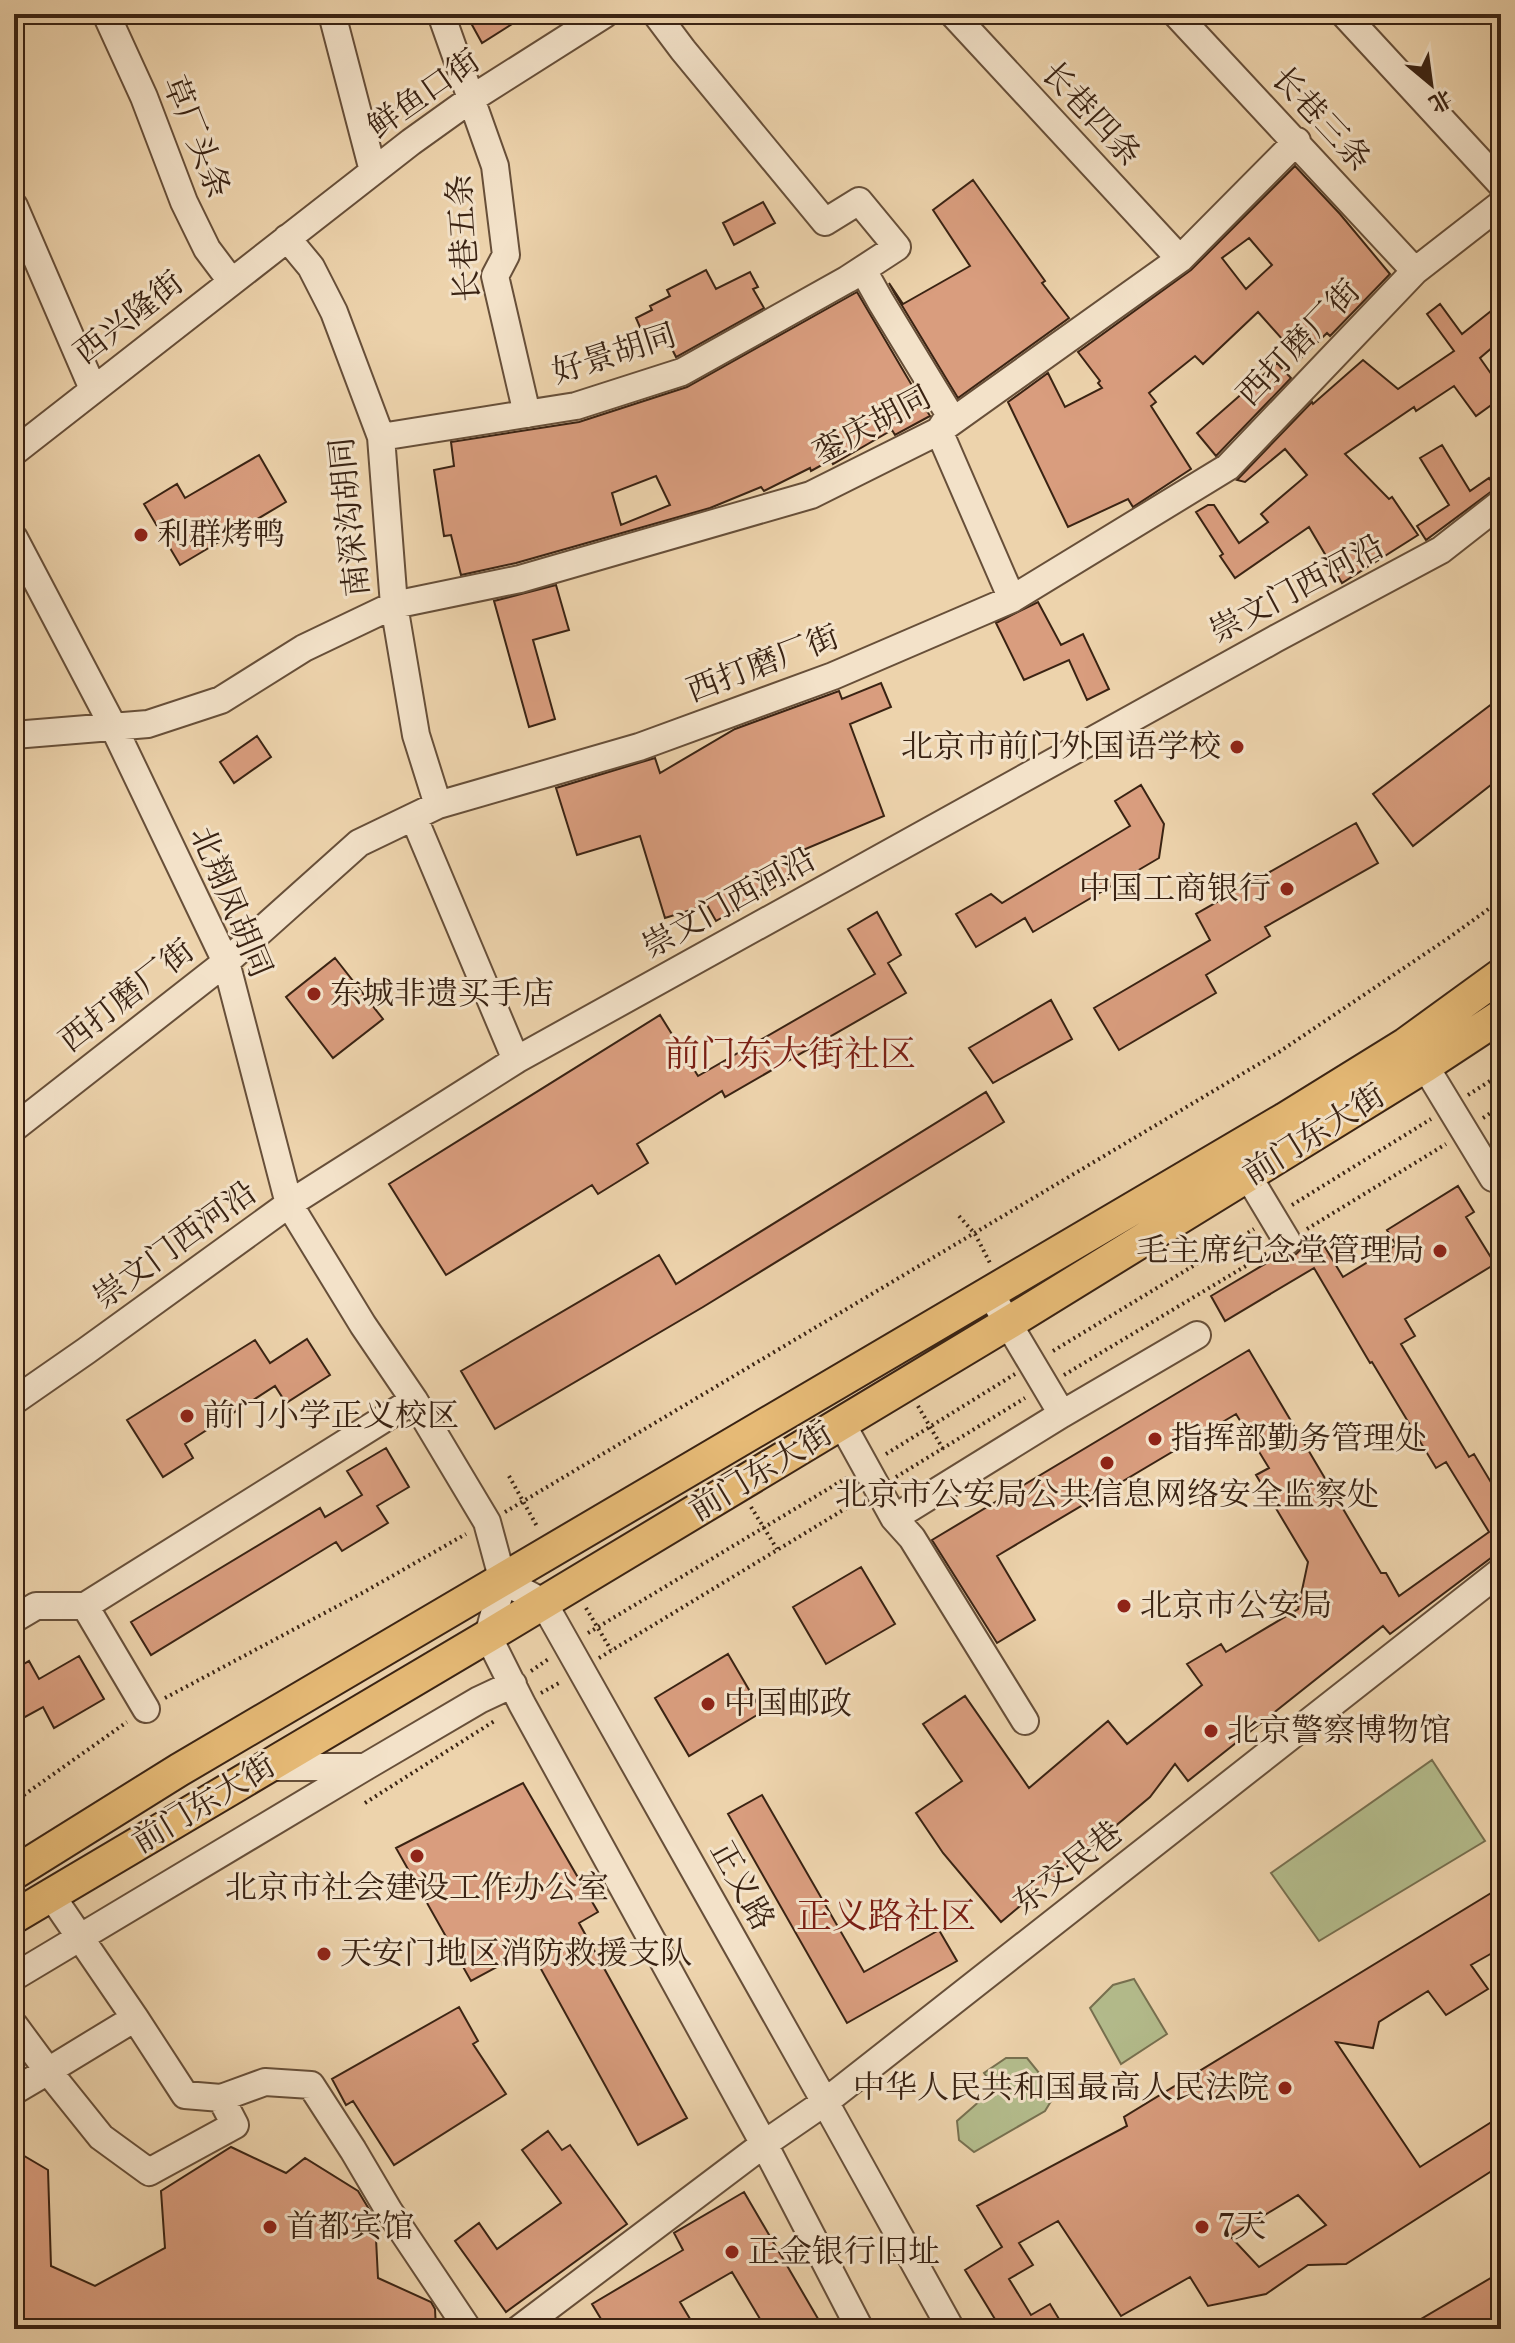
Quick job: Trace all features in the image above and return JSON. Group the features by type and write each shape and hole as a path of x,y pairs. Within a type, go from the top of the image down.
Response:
{"main road":[{"name":"前门东大街","path":"14,1873 179,1770 1285,1119 1406,1044 1501,975"},
{"name":"前门东大街","path":"14,1917 842,1424 1248,1176 1501,1016"}],"street":[{"name":"草厂头条","path":"106,14 144,97 184,202 207,249 231,281"},
{"path":"332,14 373,171"},
{"name":"长巷五条","path":"441,14 495,166 506,255 495,276 527,414"},
{"name":"鲜鱼口街","path":"287,238 471,99 605,14"},
{"name":"好景胡同","path":"381,437 576,406 682,372 848,279 897,247 859,201 825,222 656,14"},
{"name":"长巷四条","path":"953,14 1180,259"},
{"name":"长巷三条","path":"1176,14 1415,271"},
{"path":"1344,14 1501,184"},
{"name":"銮庆胡同","path":"394,605 520,579 811,495 939,431 1180,259 1297,141"},
{"name":"西打磨厂街","path":"14,1128 226,962 359,843 438,805 639,747 833,676 1012,599 1228,467 1415,271 1501,204"},
{"path":"14,206 93,389"},
{"name":"西兴隆街","path":"14,452 287,238"},
{"name":"南深沟胡同","path":"287,238 311,267 334,312 381,437 394,605 416,735 438,805"},
{"path":"848,279 863,270 948,412 939,431 1012,599"},
{"name":"崇文门西河沿","path":"14,1401 289,1204 516,1060 1441,550 1501,503"},
{"name":"北翔凤胡同","path":"14,538 114,728 226,962 289,1204 363,1325 414,1400 487,1522 503,1581"},
{"path":"14,735 148,724 221,700 304,648 394,605"},
{"path":"414,818 516,1060"},
{"path":"1425,1066 1493,1178"},
{"path":"1248,1176 1287,1241"},
{"path":"990,1293 1062,1414"},
{"path":"894,1518 1197,1335"},
{"path":"14,1619 36,1606 85,1606 414,1400"},
{"path":"842,1424 894,1518 912,1538 1025,1721"},
{"name":"东交民巷","path":"519,2329 764,2144 825,2102 1501,1571"},
{"path":"543,1602 503,1581 488,1636 764,2144 860,2329"},
{"name":"正义路","path":"543,1602 951,2329"},
{"path":"85,1606 146,1709"},
{"path":"14,1977 479,1700 517,1694"},
{"path":"266,1767 365,1767"},
{"path":"51,1895 185,2095 221,2098 265,2082 311,2085 389,2211 468,2329"},
{"path":"14,2091 135,2018"},
{"path":"14,2025 101,2137 149,2172 235,2125 221,2098"}],"path":[{"path":"14,1802 146,1709 487,1522 1279,1052 1501,900"},
{"path":"365,1803 517,1694 568,1645 1273,1217 1501,1074"},
{"path":"914,1399 943,1449"},
{"path":"746,1498 777,1549"},
{"path":"517,1694 582,1670 611,1650"}],"green space":[{"path":"1432,1760 1485,1841 1319,1941 1271,1873"},
{"path":"1134,1979 1167,2034 1121,2064 1090,2008 1113,1985"},
{"path":"1006,2058 1027,2058 1044,2079 1053,2098 1045,2111 974,2152 959,2140 957,2121 997,2090 984,2073"}],"building":[{"path":"466,14 528,14 482,43"},
{"path":"1295,166 1390,274 1330,336 1327,333 1300,359 1258,312 1203,364 1195,356 1149,393 1156,402 1151,406 1191,469 1133,507 1128,499 1068,527 1008,402 1048,373 1065,407 1102,388 1078,352 1191,270","holes":["1249,238 1272,265 1246,289 1222,258"]},
{"path":"973,180 1069,318 958,398 889,283 903,304 970,266 933,210"},
{"path":"763,202 775,223 734,245 723,223"},
{"path":"706,270 716,289 750,272 758,287 753,289 764,308 676,357 664,333 646,341 636,318 652,310 650,306 670,296 667,290"},
{"path":"857,292 930,416 895,435 892,430 833,464 831,460 811,471 810,468 764,491 761,487 710,508 516,563 461,575 451,535 444,536 434,470 454,466 451,442 579,422 687,387","holes":["656,476 670,505 621,525 612,493"]},
{"path":"1501,303 1501,340 1480,358 1501,388 1501,398 1476,416 1454,386 1416,411 1414,407 1345,454 1389,499 1392,497 1418,535 1342,583 1309,527 1235,578 1196,512 1214,505 1239,543 1268,522 1261,514 1307,475 1285,449 1245,482 1237,480 1312,402 1363,360 1398,389 1454,351 1427,314 1440,304 1462,334"},
{"path":"1277,363 1291,378 1216,456 1197,433"},
{"path":"1442,445 1470,491 1489,478 1496,488 1426,540 1417,526 1449,505 1420,458"},
{"path":"259,455 286,502 180,565 144,504 177,484 185,498"},
{"path":"556,585 569,630 533,640 555,719 529,727 494,601"},
{"path":"1038,602 1061,645 1083,634 1109,689 1087,700 1069,660 1024,680 996,623"},
{"path":"881,683 891,707 850,724 884,816 784,858 794,876 716,921 707,905 665,918 640,836 577,855 556,788 655,758 660,773 735,729 839,691 842,699"},
{"path":"1501,697 1501,777 1413,846 1373,794"},
{"path":"257,736 271,757 234,783 220,762"},
{"path":"1141,785 1164,824 1159,858 1033,932 1025,918 976,947 956,914 991,894 1002,903 1130,826 1115,801"},
{"path":"1356,823 1378,863 1265,927 1270,936 1206,975 1216,993 1119,1050 1094,1008 1210,940 1196,914"},
{"path":"877,912 901,955 888,963 906,993 725,1097 722,1091 637,1144 648,1163 598,1194 592,1185 446,1275 389,1184 660,1015 698,1076 875,974 848,929"},
{"path":"335,958 383,1019 333,1058 286,997"},
{"path":"1051,1000 1072,1039 993,1083 969,1048"},
{"path":"986,1092 1004,1122 703,1307 495,1429 461,1371 659,1255 676,1284"},
{"path":"1458,1186 1474,1212 1466,1217 1495,1264 1405,1319 1415,1336 1401,1344 1469,1457 1474,1454 1501,1499 1501,1554 1491,1558 1390,1634 1383,1626 1188,1781 1175,1764 1150,1797 1001,1922 943,1853 916,1813 962,1781 923,1724 965,1696 1029,1788 1108,1721 1127,1744 1202,1685 1187,1664 1221,1644 1226,1652 1298,1609 1308,1562 1256,1475 1269,1468 1236,1414 997,1556 1035,1620 997,1643 932,1540 1249,1350 1381,1573 1386,1573 1399,1596 1489,1532 1446,1462 1436,1468 1314,1268 1225,1321 1211,1296 1280,1255 1295,1255 1303,1242 1317,1234 1343,1277 1396,1245 1387,1230"},
{"path":"307,1339 330,1375 286,1403 275,1386 185,1444 193,1458 163,1477 127,1420 255,1340 270,1363"},
{"path":"386,1448 409,1487 377,1506 388,1523 342,1551 336,1542 151,1655 131,1622 320,1508 325,1517 362,1495 347,1471"},
{"path":"861,1567 895,1624 826,1664 793,1607"},
{"path":"728,1654 762,1712 689,1756 655,1698"},
{"path":"79,1656 104,1699 54,1728 43,1707 14,1723 14,1670 29,1661 39,1679"},
{"path":"523,1783 598,1912 579,1923 687,2118 638,2145 530,1949 471,1981 396,1848"},
{"path":"762,1795 864,1972 939,1930 957,1961 847,2023 728,1814"},
{"path":"1501,1887 1501,1948 1471,1965 1488,1989 1446,2015 1428,1991 1379,2022 1373,2048 1336,2042 1420,2167 1501,2116 1501,2165 1346,2264 1308,2265 1266,2294 1208,2306 1190,2277 1121,2316 1058,2221 1019,2243 1033,2265 1009,2279 1031,2315 1050,2304 1065,2329 1001,2329 965,2270 1002,2247 977,2206 1127,2126 1124,2117","holes":["1298,2195 1326,2225 1259,2267 1230,2236"]},
{"path":"459,2007 478,2041 473,2044 506,2094 394,2165 353,2101 346,2105 332,2079"},
{"path":"548,2131 562,2150 570,2145 627,2224 506,2312 455,2241 479,2223 497,2249 561,2203 522,2150"},
{"name":"首都宾馆","path":"231,2147 286,2173 305,2158 358,2191 375,2219 378,2278 431,2302 435,2309 436,2329 14,2329 14,2150 48,2170 51,2266 95,2286 165,2248 161,2191"},
{"name":"正金银行旧址","path":"744,2192 824,2329 766,2329 732,2272 680,2302 696,2329 607,2329 592,2304 683,2250 674,2233"},
{"path":"1501,2272 1501,2329 1404,2329"}],"place":[{"name":"利群烤鸭","path":"141,535"},
{"name":"北京市前门外国语学校","path":"1237,747"},
{"name":"中国工商银行","path":"1287,889"},
{"name":"东城非遗买手店","path":"314,994"},
{"name":"毛主席纪念堂管理局","path":"1440,1251"},
{"name":"前门小学正义校区","path":"187,1416"},
{"name":"指挥部勤务管理处","path":"1155,1439"},
{"name":"北京市公安局公共信息网络安全监察处","path":"1107,1463"},
{"name":"北京市公安局","path":"1124,1606"},
{"name":"中国邮政","path":"708,1704"},
{"name":"北京警察博物馆","path":"1211,1731"},
{"name":"北京市社会建设工作办公室","path":"417,1856"},
{"name":"天安门地区消防救援支队","path":"324,1954"},
{"name":"中华人民共和国最高人民法院","path":"1285,2088"},
{"name":"首都宾馆","path":"270,2227"},
{"name":"7天","path":"1202,2227"},
{"name":"正金银行旧址","path":"732,2252"}],"district":[{"name":"前门东大街社区","path":"790,1055"},
{"name":"正义路社区","path":"886,1917"}]}
